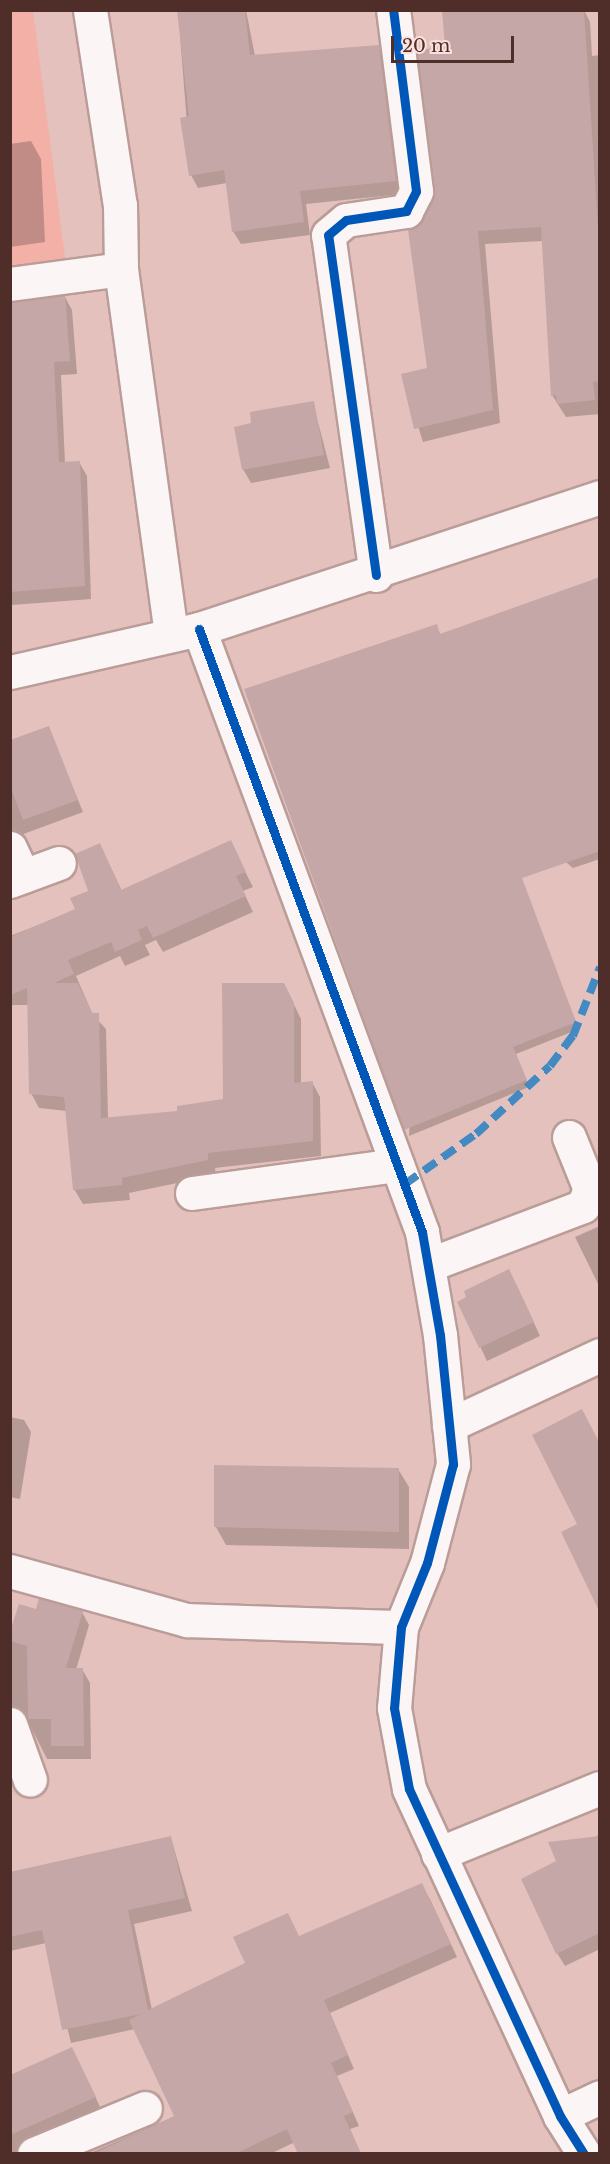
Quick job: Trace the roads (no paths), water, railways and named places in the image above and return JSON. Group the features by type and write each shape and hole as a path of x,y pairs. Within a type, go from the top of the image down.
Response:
{"street":[{"path":"90,10 120,205 121,270 185,632 397,1164 428,1265 453,1464 427,1563 400,1627 394,1708 409,1789 560,2116 584,2154"},
{"path":"376,575 328,235 346,220 406,210 416,191 393,10"},
{"path":"10,284 121,270"},
{"path":"10,672 185,632 376,575 600,497"},
{"path":"15,868 59,863"},
{"path":"428,1265 583,1206 590,1188 569,1137"},
{"path":"192,1193 397,1164"},
{"path":"449,1425 600,1355"},
{"path":"10,1571 186,1620 400,1627"},
{"path":"10,1724 30,1780"},
{"path":"438,1854 600,1788"},
{"path":"560,2116 600,2097"},
{"path":"34,2154 146,2108"}]}
